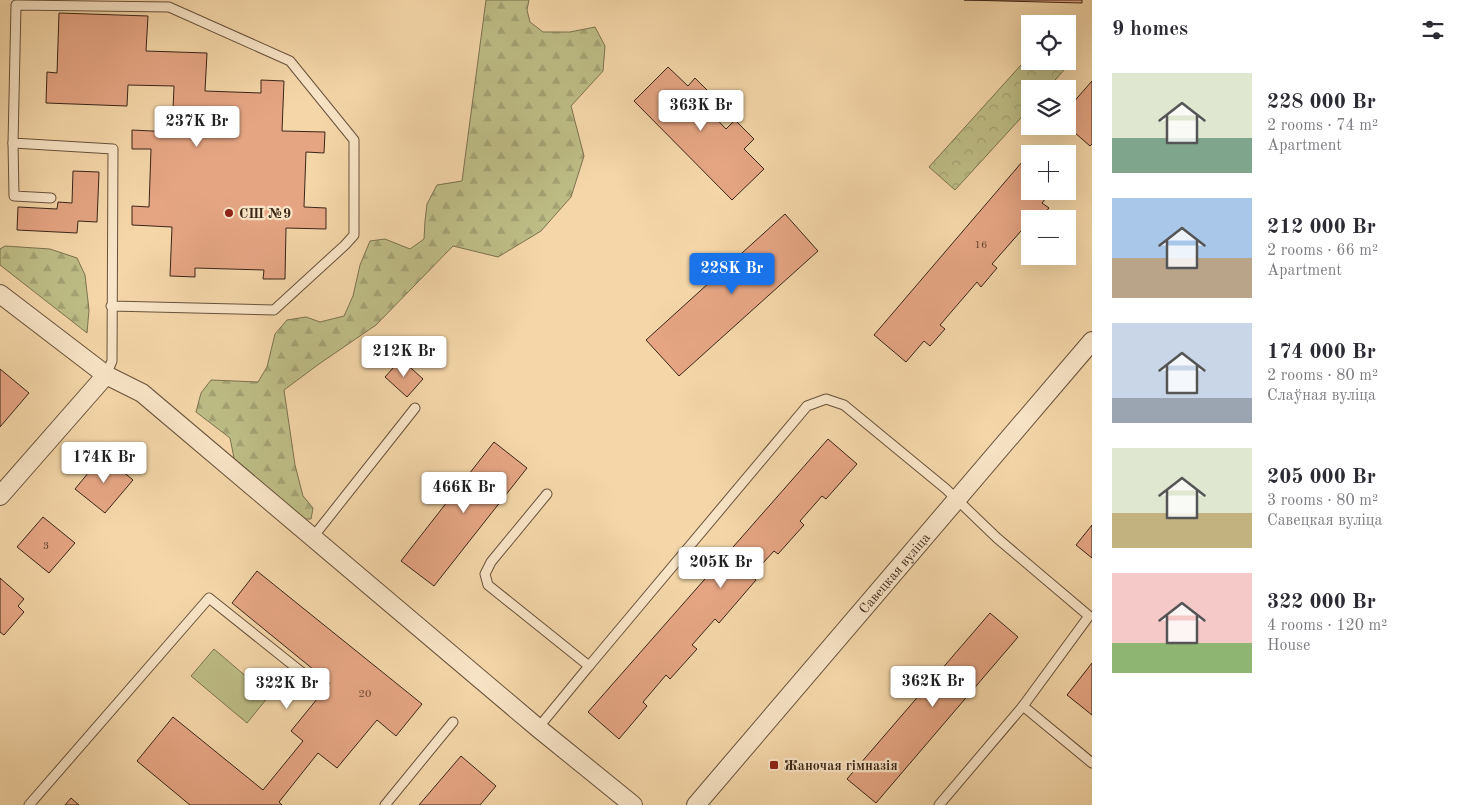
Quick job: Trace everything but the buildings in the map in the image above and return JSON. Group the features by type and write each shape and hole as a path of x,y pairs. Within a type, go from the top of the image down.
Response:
{"street":[{"path":"0,294 106,375 142,394 632,805"},
{"name":"Савецкая вуліца","path":"696,805 1092,341"},
{"path":"0,496 106,375"}],"lane":[{"path":"51,198 14,196 13,143 16,5 169,7 290,61 354,140 354,235 345,246 274,310 111,306"},
{"path":"13,143 113,149 112,361 106,375"},
{"path":"538,728 807,406 826,399 844,405 946,489 997,538 1088,616 1022,706 940,805"},
{"path":"313,537 415,408"},
{"path":"547,494 491,562 485,574 488,585 589,666"},
{"path":"29,805 209,598 319,686"},
{"path":"1022,706 1092,763"},
{"path":"385,805 453,722"}],"green space":[{"path":"486,0 529,0 527,10 530,22 543,32 570,32 595,27 605,46 603,71 571,106 584,156 571,197 541,231 498,257 453,246 376,325 284,390 295,465 303,496 313,508 311,519 302,519 235,463 230,438 196,412 201,393 211,380 258,382 267,367 275,334 287,320 306,317 320,322 344,316 353,296 360,265 370,241 385,239 410,249 424,239 427,204 437,185 462,181"},
{"path":"1021,65 1021,70 1064,70 1055,80 1021,80 1021,118 955,190 929,167"},
{"path":"5,246 50,249 77,258 85,275 89,310 87,333 0,265 0,249"},
{"path":"214,649 269,696 247,723 191,676"}],"place":[{"name":"СШ №9","path":"229,213"},
{"name":"Жаночая гімназія","path":"774,765"}]}
